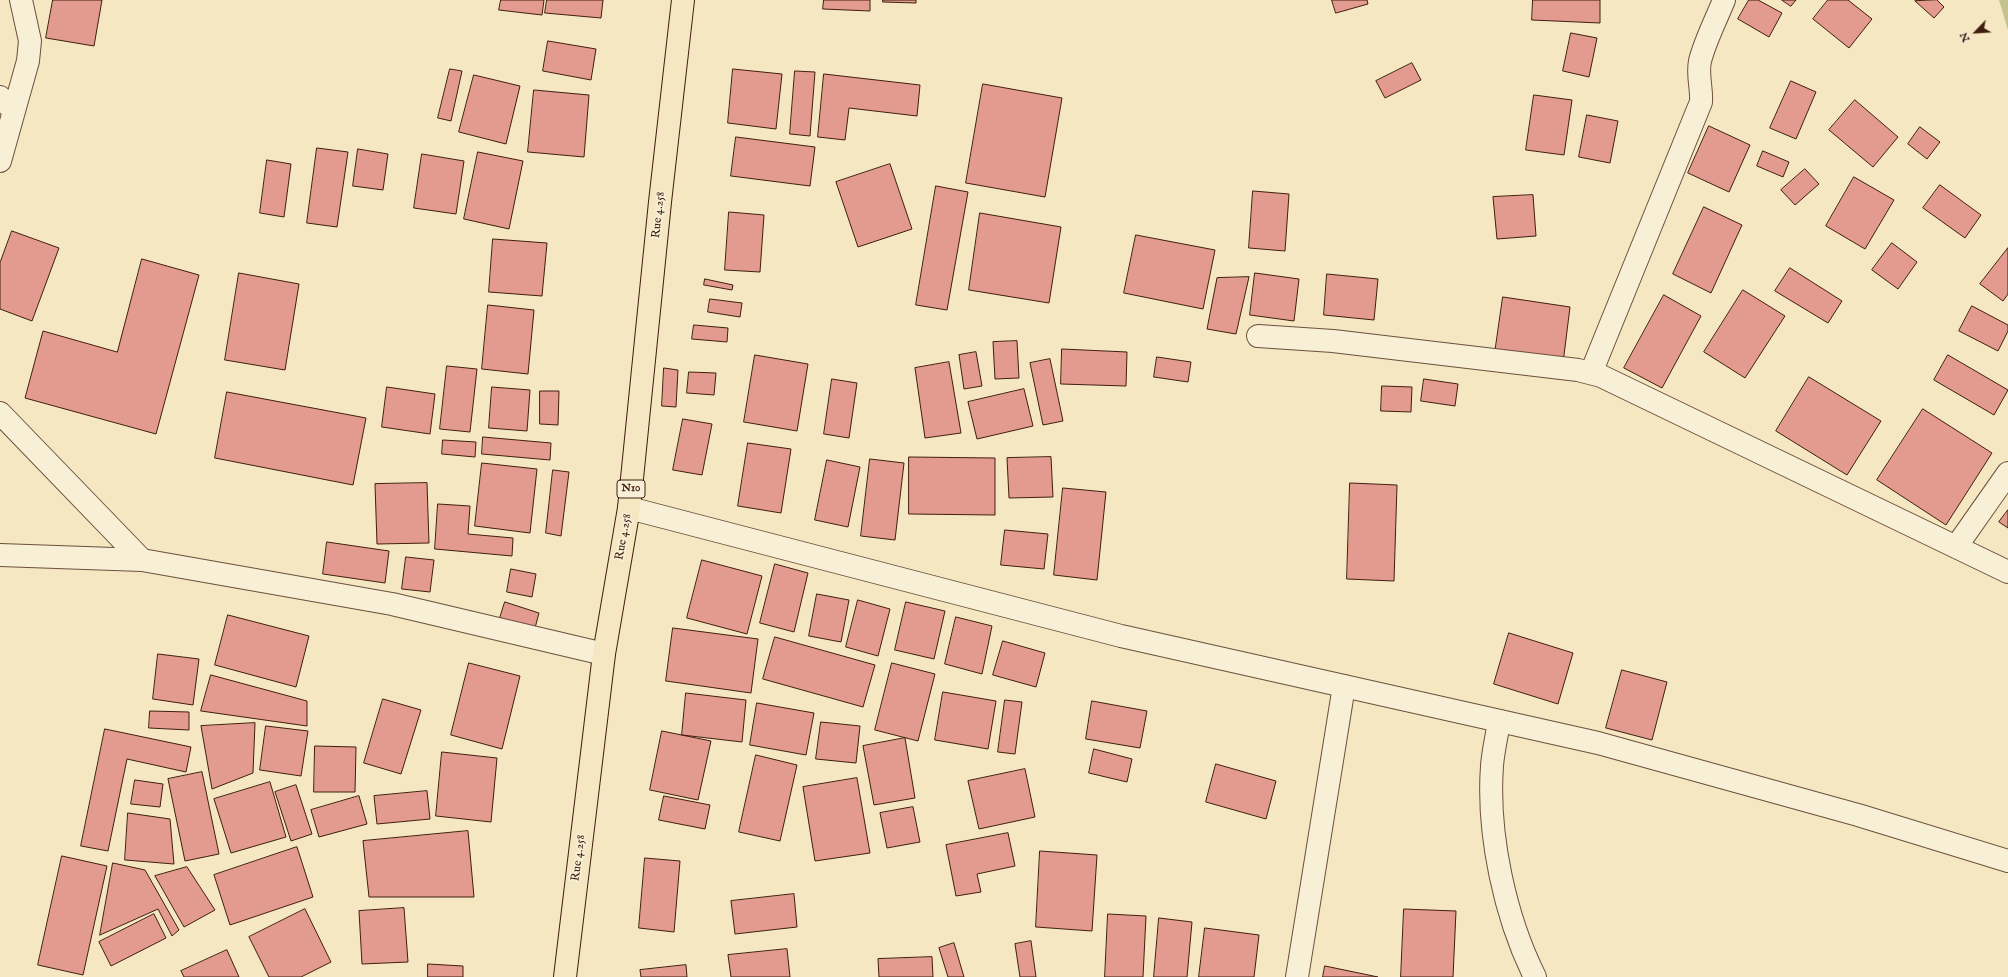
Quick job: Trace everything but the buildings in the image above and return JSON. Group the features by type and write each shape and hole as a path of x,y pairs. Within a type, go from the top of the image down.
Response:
{"highway":[{"name":"Rue 4.258","path":"565,977 604,654 629,508 683,0"}],"street":[{"path":"0,161 7,104 28,61 30,41 21,0"},
{"path":"1591,373 1701,102 1702,91 1699,74 1700,62 1724,0"},
{"path":"1258,336 1334,340 1578,370 1602,376 2008,572"},
{"path":"0,414 142,560"},
{"path":"1956,547 2008,473"},
{"path":"629,508 1121,636 1598,743 1797,798 2008,861"},
{"path":"0,554 142,560 392,604 604,654"},
{"path":"1297,977 1344,686"},
{"path":"1499,721 1492,766 1493,816 1498,857 1508,908 1521,950 1534,977"}],"shaded area":[{"path":"1999,0 2008,0 2008,30"}]}
